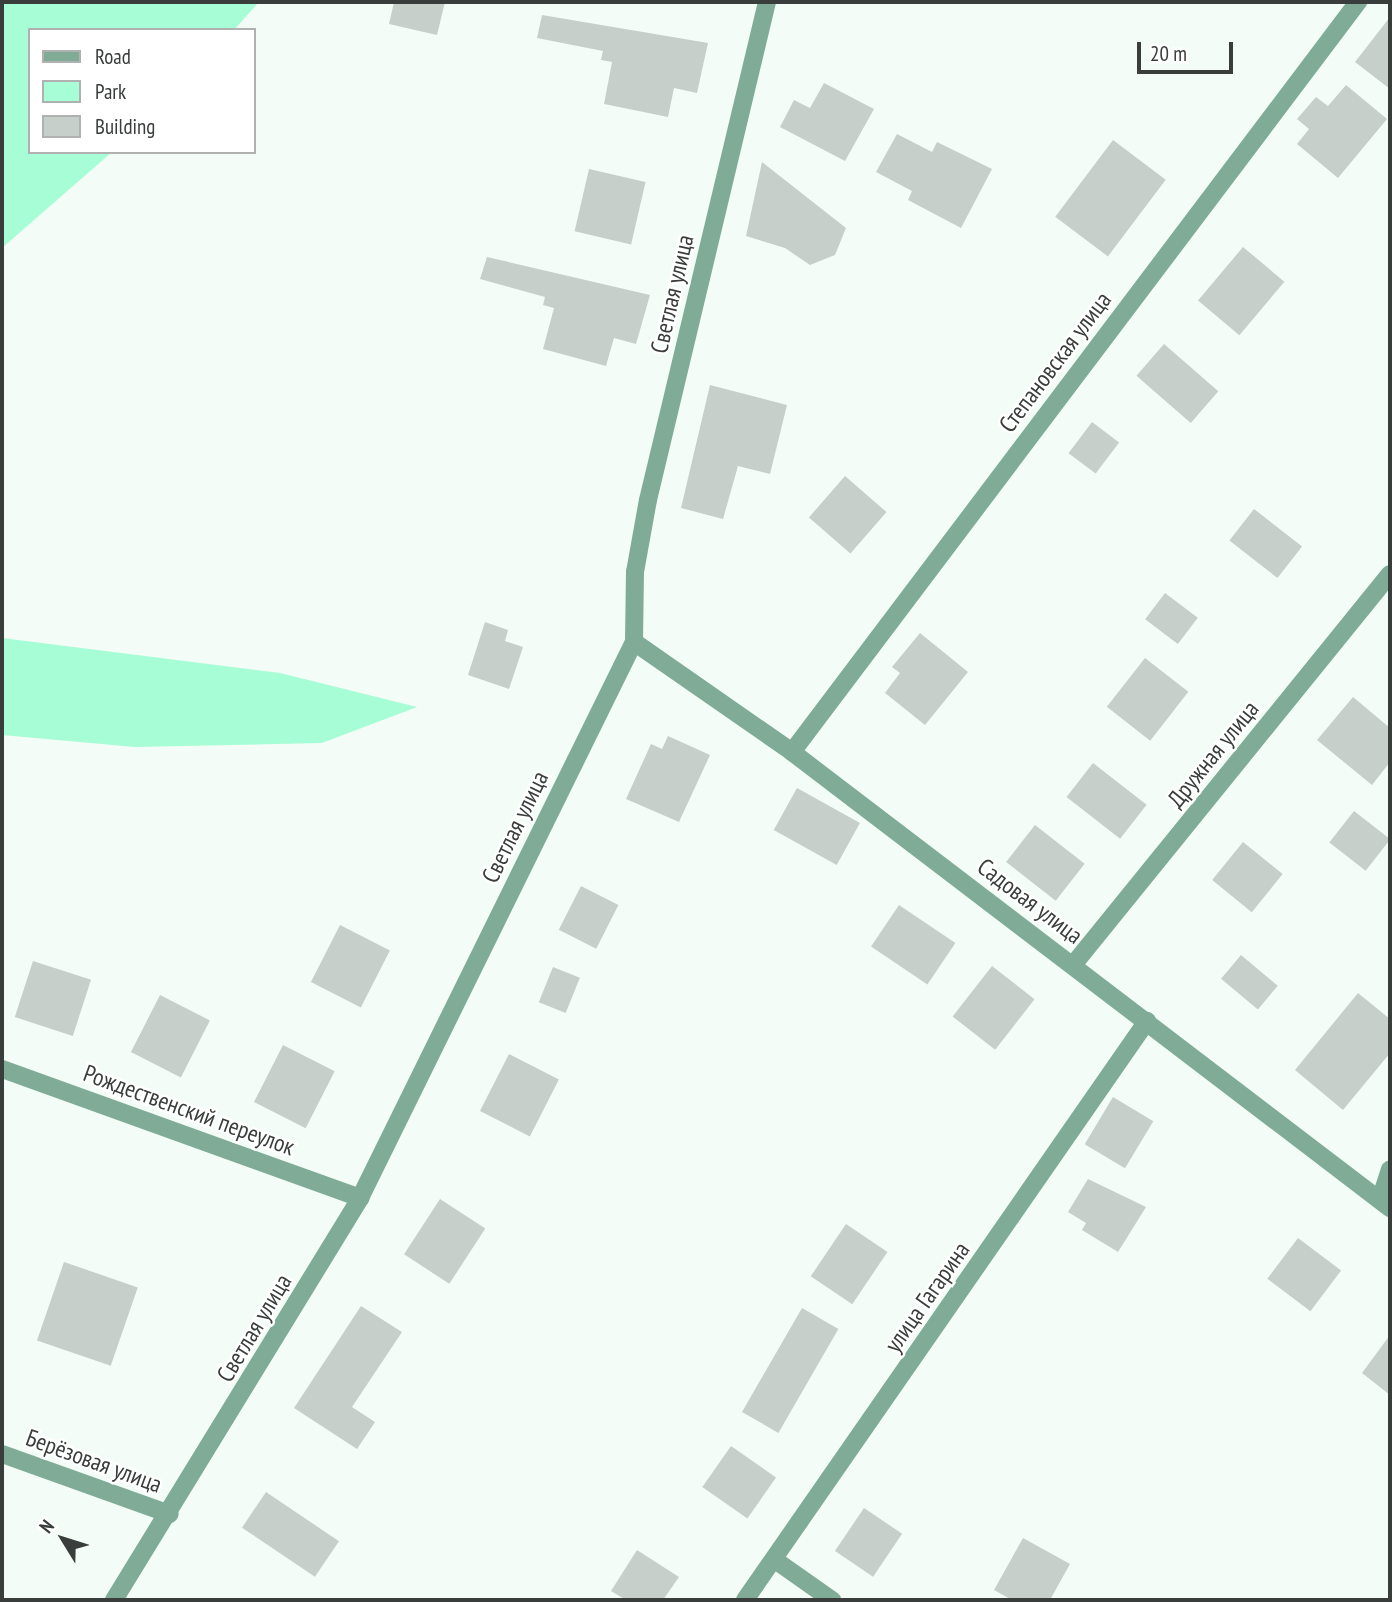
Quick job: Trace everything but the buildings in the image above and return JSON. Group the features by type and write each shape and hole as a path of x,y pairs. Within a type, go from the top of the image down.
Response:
{"street":[{"name":"Светлая улица","path":"114,1600 170,1514 360,1198 634,642 635,572 648,500 767,2"},
{"name":"Степановская улица","path":"792,752 1358,2"},
{"name":"Дружная улица","path":"1073,965 1390,575"},
{"name":"Садовая улица","path":"634,642 792,752 1385,1204"},
{"name":"улица Гагарина","path":"745,1600 1147,1021"},
{"name":"Рождественский переулок","path":"2,1069 360,1198"},
{"path":"1385,1204 1390,1170"},
{"name":"Берёзовая улица","path":"2,1454 170,1514"},
{"path":"775,1560 832,1600"}],"green space":[{"path":"2,2 259,2 236,28 28,28 28,154 110,154 2,248"},
{"path":"2,638 280,673 417,707 322,743 135,747 2,735"}]}
